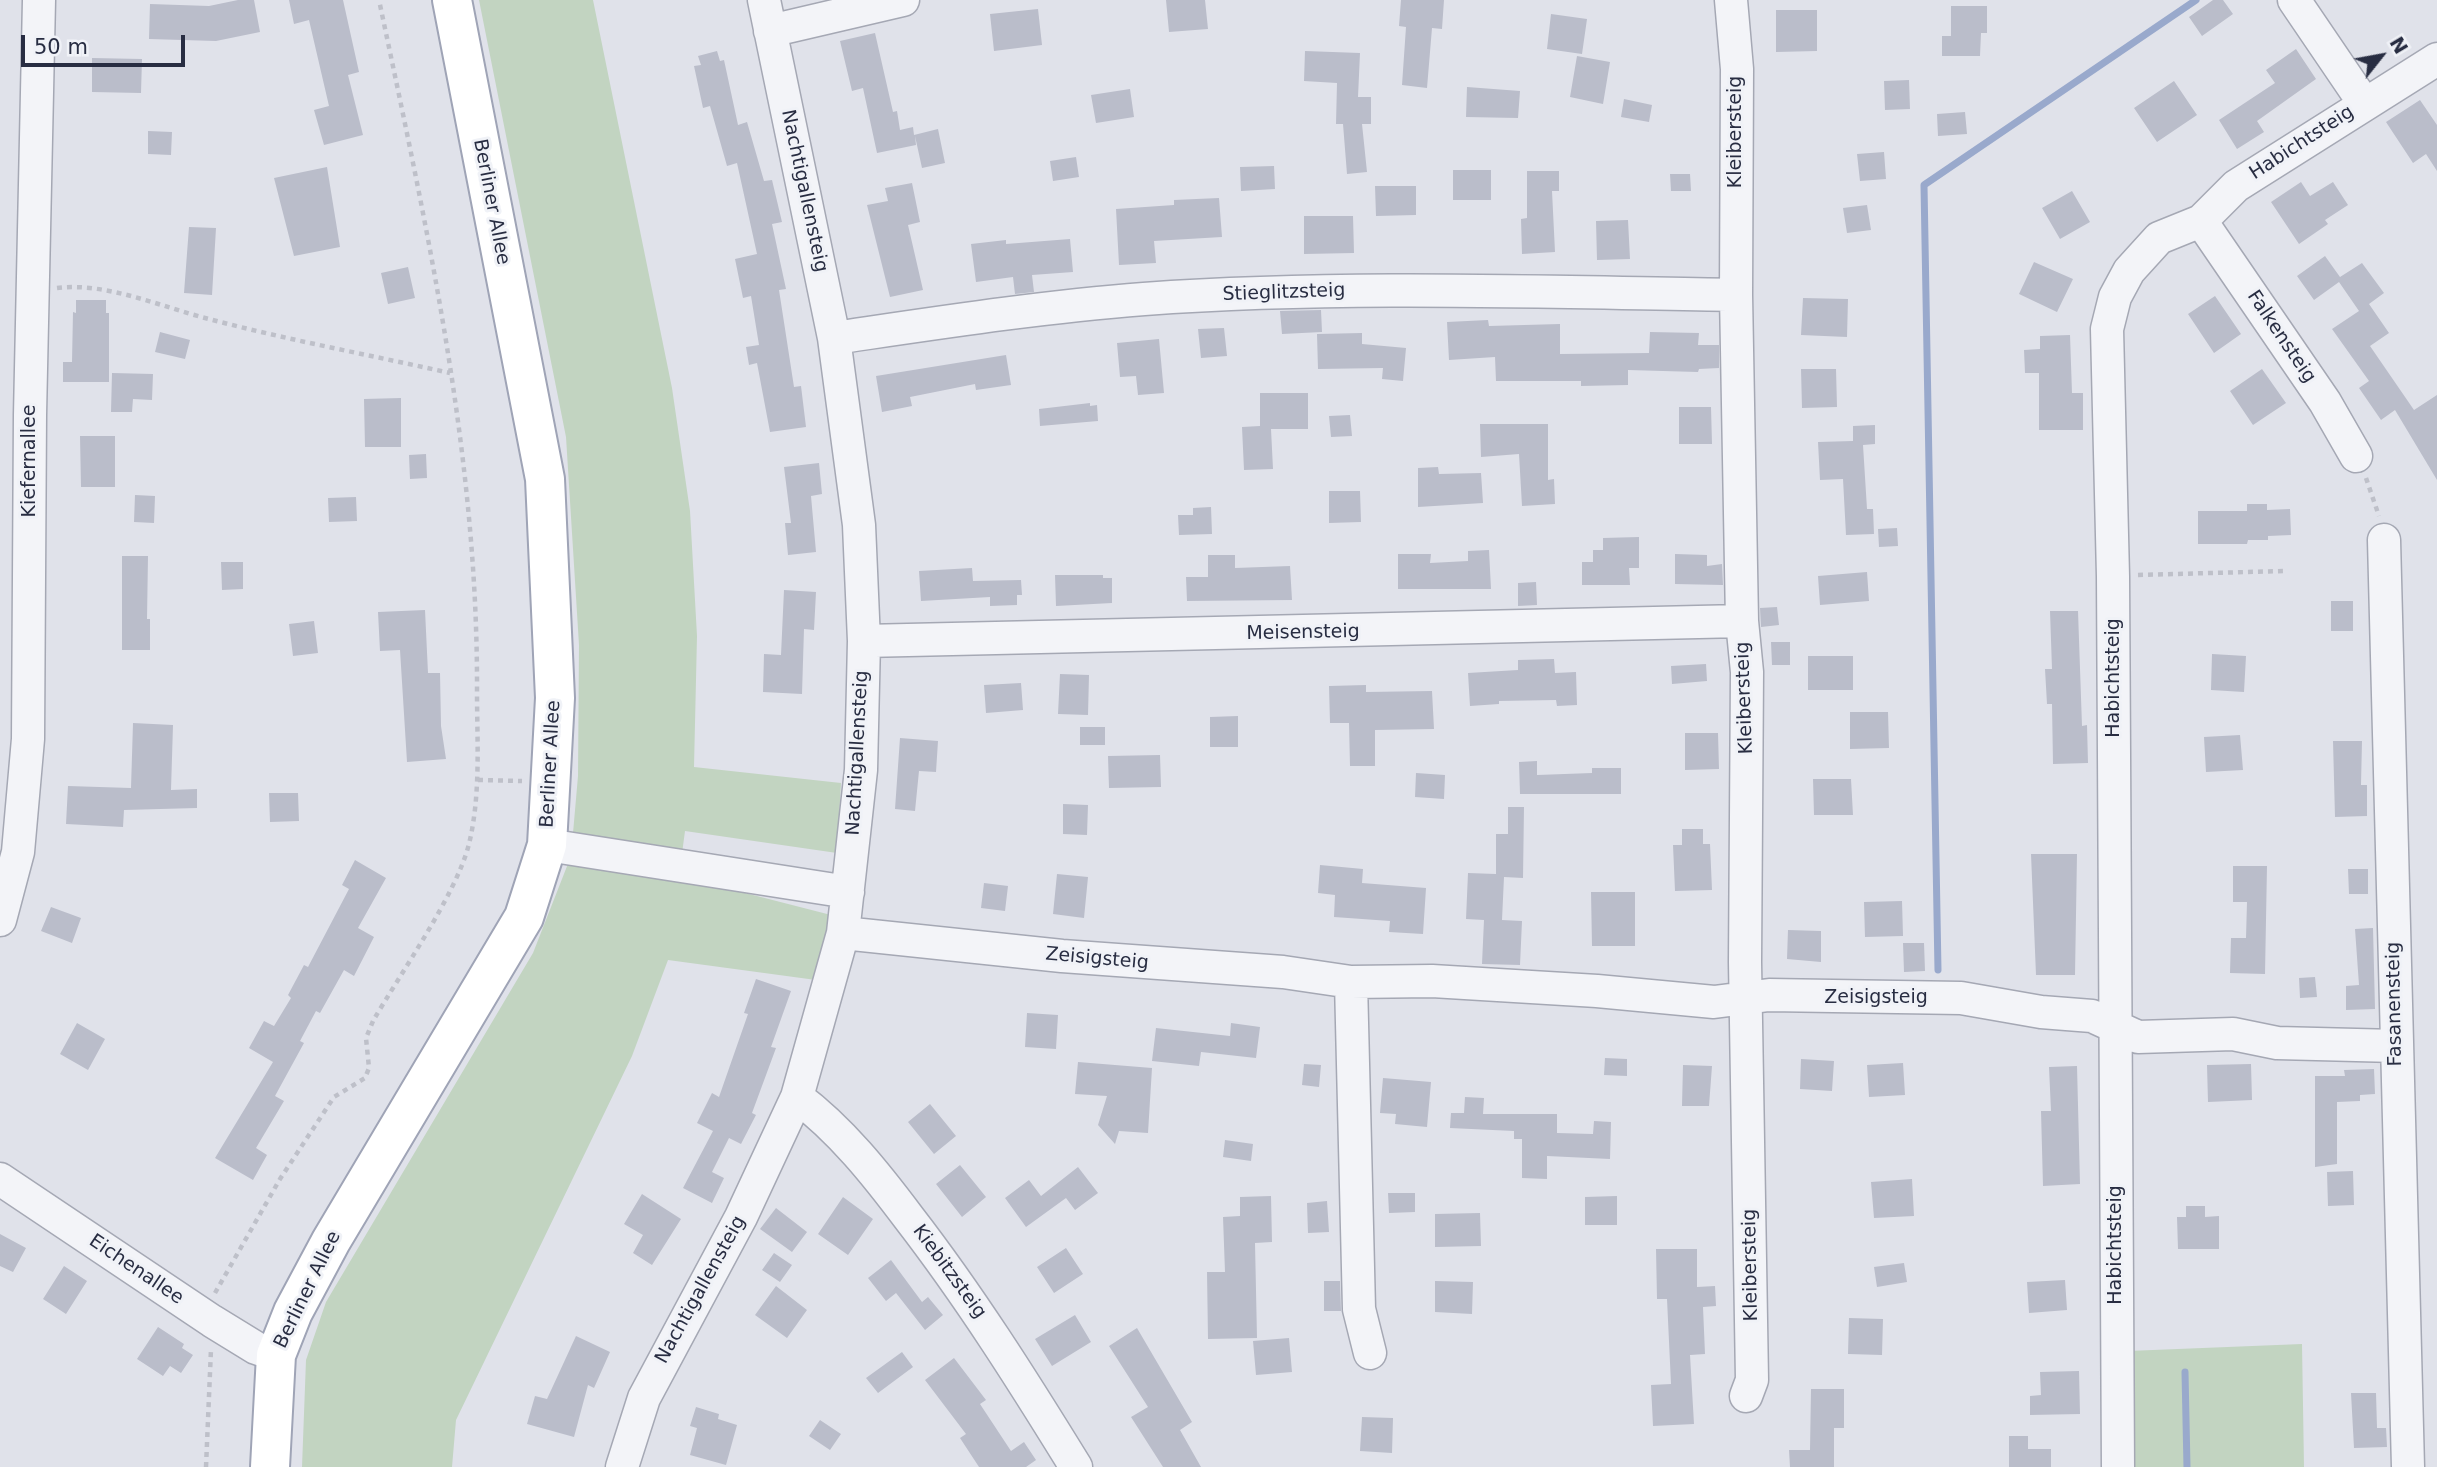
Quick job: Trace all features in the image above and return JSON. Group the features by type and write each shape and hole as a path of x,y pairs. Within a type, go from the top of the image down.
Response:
{"main road":[{"name":"Berliner Allee","path":"270,1467 276,1355 293,1312 331,1241 524,917 547,845 555,681 545,479 452,0"}],"street":[{"name":"Kiefernallee","path":"0,920 18,852 28,739 32,291 39,0"},
{"name":"Nachtigallensteig","path":"622,1467 643,1398 741,1217 797,1097 843,933 861,770 864,641 859,525 834,338 764,0"},
{"path":"770,31 903,0"},
{"path":"2294,0 2364,103"},
{"name":"Kleibersteig","path":"1725,1 1737,69 1736,295 1742,621 1747,672 1745,998 1752,1380 1746,1396"},
{"name":"Habichtsteig","path":"2118,1467 2113,576 2106,347 2110,313 2129,271 2149,247 2166,234 2201,221 2236,186 2364,103 2436,63"},
{"name":"Falkensteig","path":"2201,221 2325,402 2356,456"},
{"name":"Stieglitzsteig","path":"834,338 1081,304 1213,295 1362,291 1736,295"},
{"name":"Fasanensteig","path":"2384,540 2408,1467"},
{"name":"Meisensteig","path":"864,641 1742,621"},
{"path":"547,845 848,892"},
{"name":"Zeisigsteig","path":"843,933 1062,956 1283,972 1351,982 1432,981 1597,991 1714,1002 1769,995 1961,998 2041,1012 2092,1016 2138,1037 2233,1034 2277,1043 2396,1046"},
{"path":"1351,982 1359,1309 1370,1353"},
{"name":"Kiebitzsteig","path":"797,1097 823,1116 878,1176 960,1283 1076,1467"},
{"name":"Eichenallee","path":"0,1180 212,1321 256,1348 276,1355"}],"path":[{"path":"206,1467 212,1321 209,1305 280,1179 334,1097 365,1078 369,1068 366,1038 373,1021 447,893 468,846 478,780 477,593 450,373 436,274 379,0"},
{"path":"32,291 71,286 115,293 210,320 450,373"},
{"path":"2356,456 2375,498 2384,540"},
{"path":"2113,576 2284,571"},
{"path":"478,780 552,781"}],"green space":[{"path":"479,0 593,0 672,388 690,511 697,636 694,767 841,783 837,853 685,831 679,876 831,915 816,980 668,960 632,1056 456,1420 452,1467 302,1467 306,1360 326,1302 533,953 571,856 578,776 579,645 566,437"},
{"path":"2302,1344 2304,1467 2130,1467 2128,1351"}],"building":[{"path":"238,0 254,0 260,32 216,41 149,39 150,4 209,6"},
{"path":"289,0 343,0 359,72 348,75 363,135 324,145 314,110 329,106 309,20 294,24"},
{"path":"1166,0 1205,0 1208,29 1169,32"},
{"path":"1401,0 1444,0 1442,29 1432,28 1427,88 1402,85 1406,27 1399,26"},
{"path":"2213,0 2223,0 2233,14 2202,36 2189,17"},
{"path":"1951,6 1987,6 1987,33 1981,33 1980,56 1942,56 1942,36 1951,36"},
{"path":"1038,9 1042,45 994,51 990,14"},
{"path":"1776,10 1817,10 1817,51 1776,52"},
{"path":"1551,14 1587,19 1582,54 1547,49"},
{"path":"875,33 893,112 897,111 900,130 913,127 914,135 938,129 945,163 922,168 915,136 916,145 877,153 863,88 852,91 840,41"},
{"path":"2296,49 2316,79 2257,121 2264,132 2237,149 2219,120 2275,83 2266,70"},
{"path":"717,51 720,61 724,60 738,125 747,122 764,181 772,180 782,222 772,224 786,289 779,290 794,387 801,386 806,427 770,432 757,363 749,365 746,347 759,345 751,296 743,298 735,259 757,254 737,163 727,166 710,106 703,108 694,66 701,65 698,56"},
{"path":"1305,51 1360,53 1358,97 1371,97 1371,124 1362,124 1367,172 1347,174 1343,124 1336,124 1337,83 1304,81"},
{"path":"1577,56 1610,62 1603,104 1570,97"},
{"path":"92,58 142,59 141,93 92,92"},
{"path":"1909,80 1910,109 1885,110 1884,81"},
{"path":"2174,81 2197,115 2157,142 2134,108"},
{"path":"1467,87 1520,91 1518,118 1466,117"},
{"path":"1130,89 1134,117 1096,123 1091,95"},
{"path":"1624,99 1652,105 1649,122 1621,117"},
{"path":"2420,100 2437,125 2437,171 2426,154 2413,163 2386,122"},
{"path":"1965,112 1967,134 1938,136 1937,114"},
{"path":"148,131 172,132 171,155 148,154"},
{"path":"1884,152 1886,179 1860,181 1857,154"},
{"path":"1076,157 1079,177 1053,181 1050,161"},
{"path":"1274,166 1275,189 1241,191 1240,167"},
{"path":"327,167 340,247 294,256 274,178"},
{"path":"1453,170 1491,170 1491,200 1453,200"},
{"path":"1527,171 1559,171 1559,191 1552,191 1555,252 1522,254 1521,219 1527,218"},
{"path":"1670,174 1690,174 1691,191 1671,191"},
{"path":"2301,182 2310,196 2333,182 2348,205 2325,220 2328,224 2299,244 2271,202"},
{"path":"912,183 920,222 908,225 923,290 890,297 867,205 888,201 885,188"},
{"path":"1375,186 1416,186 1416,215 1376,216"},
{"path":"2072,191 2090,222 2060,239 2042,208"},
{"path":"1219,198 1222,237 1154,241 1156,263 1119,265 1116,209 1174,205 1174,200"},
{"path":"1867,205 1871,230 1847,233 1843,208"},
{"path":"1304,216 1353,216 1354,253 1304,254"},
{"path":"1628,220 1630,259 1597,260 1596,221"},
{"path":"189,227 216,228 212,295 184,293"},
{"path":"1070,239 1073,272 1032,275 1034,292 1015,294 1013,277 976,282 971,244 1006,240 1006,244"},
{"path":"2325,256 2340,277 2362,263 2384,293 2369,304 2389,333 2370,346 2414,410 2437,395 2437,480 2395,410 2381,420 2359,388 2369,381 2332,329 2359,311 2339,282 2314,300 2297,276"},
{"path":"2034,262 2073,279 2057,312 2019,294"},
{"path":"408,267 415,298 388,304 381,273"},
{"path":"2215,296 2241,334 2214,353 2188,314"},
{"path":"1803,298 1848,299 1847,337 1801,335"},
{"path":"76,300 106,300 106,313 109,313 109,382 63,382 63,362 72,362 73,312 76,313"},
{"path":"1321,310 1322,332 1282,334 1280,311"},
{"path":"1488,320 1489,326 1560,324 1560,354 1649,353 1650,332 1699,333 1698,345 1719,345 1719,368 1699,369 1698,372 1628,370 1628,385 1581,386 1581,381 1496,381 1495,357 1449,360 1447,322"},
{"path":"1224,328 1227,356 1201,358 1198,329"},
{"path":"160,332 190,340 185,359 155,352"},
{"path":"1362,333 1362,344 1406,348 1403,381 1382,379 1383,368 1318,369 1317,334"},
{"path":"2070,335 2072,393 2083,393 2083,430 2039,430 2039,373 2025,373 2024,350 2040,349 2040,336"},
{"path":"1159,339 1164,393 1138,395 1136,376 1120,377 1117,343"},
{"path":"1006,355 1011,385 976,390 975,384 910,397 912,406 882,412 876,376"},
{"path":"1801,369 1836,369 1837,407 1802,408"},
{"path":"2262,369 2286,403 2253,425 2230,391"},
{"path":"112,373 153,374 152,400 133,399 132,412 111,412"},
{"path":"1260,393 1308,393 1308,429 1271,429 1273,469 1244,470 1242,427 1260,426"},
{"path":"401,398 401,447 365,447 364,399"},
{"path":"1090,403 1090,406 1097,405 1098,421 1040,426 1039,409"},
{"path":"1679,407 1711,407 1712,444 1679,444"},
{"path":"1350,415 1352,436 1331,437 1329,416"},
{"path":"1480,424 1548,424 1548,480 1554,479 1555,504 1522,506 1519,454 1481,457"},
{"path":"1875,425 1875,444 1863,445 1867,509 1873,509 1874,534 1846,535 1843,479 1820,480 1818,442 1853,441 1853,426"},
{"path":"80,436 115,436 115,487 81,487"},
{"path":"426,454 427,478 410,479 409,455"},
{"path":"819,463 822,494 811,496 816,552 788,555 785,523 791,523 784,467"},
{"path":"1438,467 1439,474 1481,473 1483,503 1418,507 1418,468"},
{"path":"1329,491 1360,491 1361,522 1329,523"},
{"path":"135,495 155,496 154,523 134,522"},
{"path":"356,497 357,521 329,522 328,498"},
{"path":"2247,504 2267,504 2267,510 2290,509 2291,535 2268,536 2268,540 2248,540 2247,544 2198,544 2198,511 2247,511"},
{"path":"1211,507 1212,534 1179,535 1178,515 1193,515 1193,508"},
{"path":"1897,528 1898,546 1879,547 1878,529"},
{"path":"1639,537 1639,568 1629,568 1630,585 1582,585 1582,562 1593,562 1593,550 1603,550 1603,538"},
{"path":"1489,550 1491,589 1398,589 1398,554 1431,554 1430,563 1468,561 1468,551"},
{"path":"1675,554 1707,555 1707,566 1722,564 1723,585 1675,584"},
{"path":"1208,555 1235,555 1235,568 1290,566 1292,600 1187,601 1186,577 1208,577"},
{"path":"122,556 148,556 147,619 150,619 150,650 122,650"},
{"path":"221,562 243,562 243,589 222,590"},
{"path":"972,568 973,581 1021,580 1022,595 1017,595 1017,605 990,606 990,597 921,601 919,571"},
{"path":"1867,572 1869,601 1820,605 1818,576"},
{"path":"1055,575 1103,575 1103,578 1112,578 1112,603 1056,606"},
{"path":"1536,582 1537,605 1518,606 1518,583"},
{"path":"784,590 816,592 814,630 804,629 802,694 763,692 764,654 781,655"},
{"path":"2331,601 2353,601 2353,631 2331,631"},
{"path":"1777,607 1779,625 1761,627 1760,608"},
{"path":"425,610 428,673 440,673 441,726 446,759 407,762 400,650 380,651 378,612"},
{"path":"2050,611 2078,611 2082,726 2087,725 2088,763 2053,764 2052,704 2047,704 2045,669 2052,669"},
{"path":"314,621 318,653 293,656 289,624"},
{"path":"1771,642 1790,642 1790,665 1772,665"},
{"path":"2212,654 2246,656 2244,692 2211,690"},
{"path":"1808,656 1853,656 1853,690 1808,690"},
{"path":"1554,659 1555,673 1576,672 1577,705 1557,706 1556,700 1499,701 1499,704 1470,706 1468,673 1518,670 1518,660"},
{"path":"1706,664 1707,681 1672,684 1671,666"},
{"path":"1060,674 1089,675 1088,715 1058,714"},
{"path":"1021,683 1023,710 986,713 984,685"},
{"path":"1366,685 1366,692 1432,691 1434,729 1375,730 1375,766 1350,766 1349,723 1330,723 1329,686"},
{"path":"1850,712 1888,712 1889,748 1850,749"},
{"path":"1238,716 1238,747 1210,747 1210,717"},
{"path":"133,723 173,725 171,790 197,789 197,808 124,810 123,827 66,824 68,786 131,788"},
{"path":"1080,727 1105,727 1105,745 1080,745"},
{"path":"1685,733 1718,733 1719,769 1685,770"},
{"path":"2240,735 2243,770 2206,772 2204,737"},
{"path":"900,738 938,741 936,772 919,771 915,811 895,809"},
{"path":"2333,741 2362,741 2361,785 2367,785 2367,816 2335,817"},
{"path":"1160,755 1161,787 1109,788 1108,756"},
{"path":"1537,761 1537,775 1592,773 1592,768 1621,768 1621,794 1520,794 1519,762"},
{"path":"1416,773 1445,775 1444,799 1415,797"},
{"path":"1813,779 1851,779 1853,815 1814,815"},
{"path":"269,793 298,793 299,821 270,822"},
{"path":"1063,804 1088,805 1087,835 1063,834"},
{"path":"1508,807 1524,807 1523,878 1504,877 1502,920 1522,921 1520,965 1482,964 1484,920 1466,919 1468,873 1496,874 1496,834 1508,834"},
{"path":"1682,829 1703,829 1703,844 1710,844 1712,890 1675,891 1673,845 1682,845"},
{"path":"2031,854 2077,854 2075,975 2036,975"},
{"path":"355,860 386,878 358,928 374,937 354,976 344,970 320,1013 316,1011 300,1041 304,1043 275,1096 284,1101 256,1148 267,1155 253,1180 215,1158 273,1062 249,1048 264,1021 274,1026 291,998 288,995 304,965 308,967 349,889 342,885"},
{"path":"1320,865 1363,869 1362,883 1426,888 1423,934 1389,932 1390,921 1334,917 1335,895 1318,893"},
{"path":"2233,866 2267,866 2265,974 2230,973 2231,938 2246,938 2247,902 2233,902"},
{"path":"2348,869 2368,869 2368,894 2349,894"},
{"path":"1057,874 1088,877 1084,918 1053,914"},
{"path":"984,883 1008,886 1005,911 981,908"},
{"path":"1591,892 1635,892 1635,946 1592,946"},
{"path":"1902,901 1903,936 1865,937 1864,902"},
{"path":"51,907 81,918 72,943 41,931"},
{"path":"2373,928 2375,1009 2346,1010 2346,986 2359,985 2355,929"},
{"path":"1788,930 1821,931 1821,962 1787,959"},
{"path":"1903,943 1924,943 1925,971 1904,972"},
{"path":"2315,977 2317,997 2300,998 2299,978"},
{"path":"756,979 791,991 771,1047 776,1048 752,1113 756,1115 741,1144 729,1138 712,1172 724,1178 712,1203 683,1188 713,1131 697,1123 712,1093 719,1097 748,1014 744,1013"},
{"path":"1027,1013 1058,1015 1056,1049 1025,1047"},
{"path":"77,1023 105,1039 88,1070 60,1054"},
{"path":"1231,1023 1260,1027 1256,1058 1201,1052 1199,1066 1152,1061 1156,1028 1230,1036"},
{"path":"1605,1058 1627,1059 1627,1076 1604,1075"},
{"path":"1801,1059 1834,1061 1832,1091 1800,1089"},
{"path":"1078,1062 1152,1068 1148,1133 1119,1131 1115,1144 1098,1125 1107,1096 1075,1094"},
{"path":"1903,1063 1905,1095 1869,1097 1867,1065"},
{"path":"1304,1064 1321,1065 1319,1087 1302,1085"},
{"path":"2251,1064 2252,1100 2208,1102 2207,1065"},
{"path":"1683,1065 1712,1066 1709,1106 1682,1106"},
{"path":"2077,1066 2080,1184 2043,1186 2041,1111 2051,1111 2049,1067"},
{"path":"2374,1069 2375,1094 2360,1095 2360,1101 2337,1102 2337,1164 2315,1167 2315,1076 2345,1076 2344,1070"},
{"path":"1383,1078 1431,1082 1427,1127 1395,1124 1396,1114 1380,1113"},
{"path":"1465,1097 1484,1098 1483,1114 1557,1114 1557,1133 1593,1134 1594,1121 1611,1122 1610,1159 1547,1156 1547,1179 1522,1178 1522,1139 1514,1139 1514,1131 1450,1128 1451,1113 1464,1113"},
{"path":"930,1104 956,1136 934,1154 908,1122"},
{"path":"1225,1140 1253,1144 1251,1161 1223,1157"},
{"path":"960,1165 986,1197 962,1217 936,1184"},
{"path":"1078,1167 1098,1193 1075,1210 1066,1198 1026,1227 1005,1198 1029,1180 1041,1196"},
{"path":"2353,1171 2354,1205 2328,1206 2327,1172"},
{"path":"1912,1179 1914,1216 1874,1218 1871,1182"},
{"path":"1388,1193 1415,1193 1415,1212 1389,1213"},
{"path":"642,1194 681,1219 652,1265 633,1253 643,1235 624,1224"},
{"path":"1271,1196 1272,1242 1255,1243 1257,1338 1208,1339 1207,1272 1225,1272 1223,1217 1240,1216 1240,1197"},
{"path":"1617,1196 1617,1225 1585,1225 1585,1197"},
{"path":"843,1197 873,1219 848,1255 818,1234"},
{"path":"1327,1201 1329,1232 1308,1233 1307,1203"},
{"path":"2186,1206 2205,1206 2205,1217 2219,1216 2219,1249 2178,1249 2177,1217 2186,1217"},
{"path":"776,1208 807,1232 792,1252 760,1229"},
{"path":"1480,1213 1481,1246 1435,1247 1435,1214"},
{"path":"0,1234 26,1248 13,1272 0,1266"},
{"path":"1066,1248 1083,1274 1054,1293 1037,1267"},
{"path":"1656,1249 1697,1249 1697,1287 1715,1286 1716,1306 1703,1307 1705,1354 1690,1355 1694,1424 1653,1426 1651,1385 1671,1384 1667,1299 1657,1299"},
{"path":"774,1253 792,1265 780,1282 762,1270"},
{"path":"891,1260 922,1302 928,1297 943,1315 925,1330 896,1293 886,1301 868,1278"},
{"path":"1904,1263 1907,1282 1877,1287 1874,1267"},
{"path":"64,1266 87,1281 66,1314 43,1299"},
{"path":"2065,1280 2067,1310 2029,1313 2027,1282"},
{"path":"1324,1281 1340,1281 1341,1311 1324,1311"},
{"path":"1435,1281 1473,1282 1472,1314 1435,1312"},
{"path":"776,1286 807,1310 787,1338 755,1315"},
{"path":"1075,1315 1091,1342 1052,1366 1035,1339"},
{"path":"1849,1318 1883,1319 1882,1355 1848,1354"},
{"path":"158,1327 184,1344 182,1348 193,1355 181,1373 170,1366 163,1376 137,1359"},
{"path":"1137,1328 1192,1422 1180,1430 1201,1467 1163,1467 1131,1417 1148,1407 1109,1346"},
{"path":"576,1336 610,1352 594,1388 588,1385 574,1437 527,1424 535,1396 547,1399"},
{"path":"1289,1338 1292,1372 1256,1375 1253,1341"},
{"path":"902,1352 913,1367 878,1393 866,1378"},
{"path":"954,1358 986,1400 980,1404 1011,1451 1024,1442 1036,1460 1026,1467 979,1467 960,1438 966,1434 925,1380"},
{"path":"2079,1371 2080,1414 2030,1415 2030,1396 2041,1395 2040,1372"},
{"path":"1811,1389 1844,1389 1844,1428 1834,1428 1834,1467 1790,1467 1789,1450 1810,1450"},
{"path":"2351,1393 2376,1393 2377,1428 2386,1428 2387,1447 2354,1448"},
{"path":"696,1407 719,1414 718,1419 737,1425 726,1465 690,1455 697,1428 690,1426"},
{"path":"1362,1417 1393,1418 1392,1453 1360,1451"},
{"path":"820,1420 841,1434 830,1450 809,1436"},
{"path":"2009,1436 2028,1436 2028,1449 2051,1449 2051,1467 2009,1467"}],"waterway":[{"path":"1938,970 1924,185 2196,0"},
{"path":"2185,1372 2187,1467"}]}
